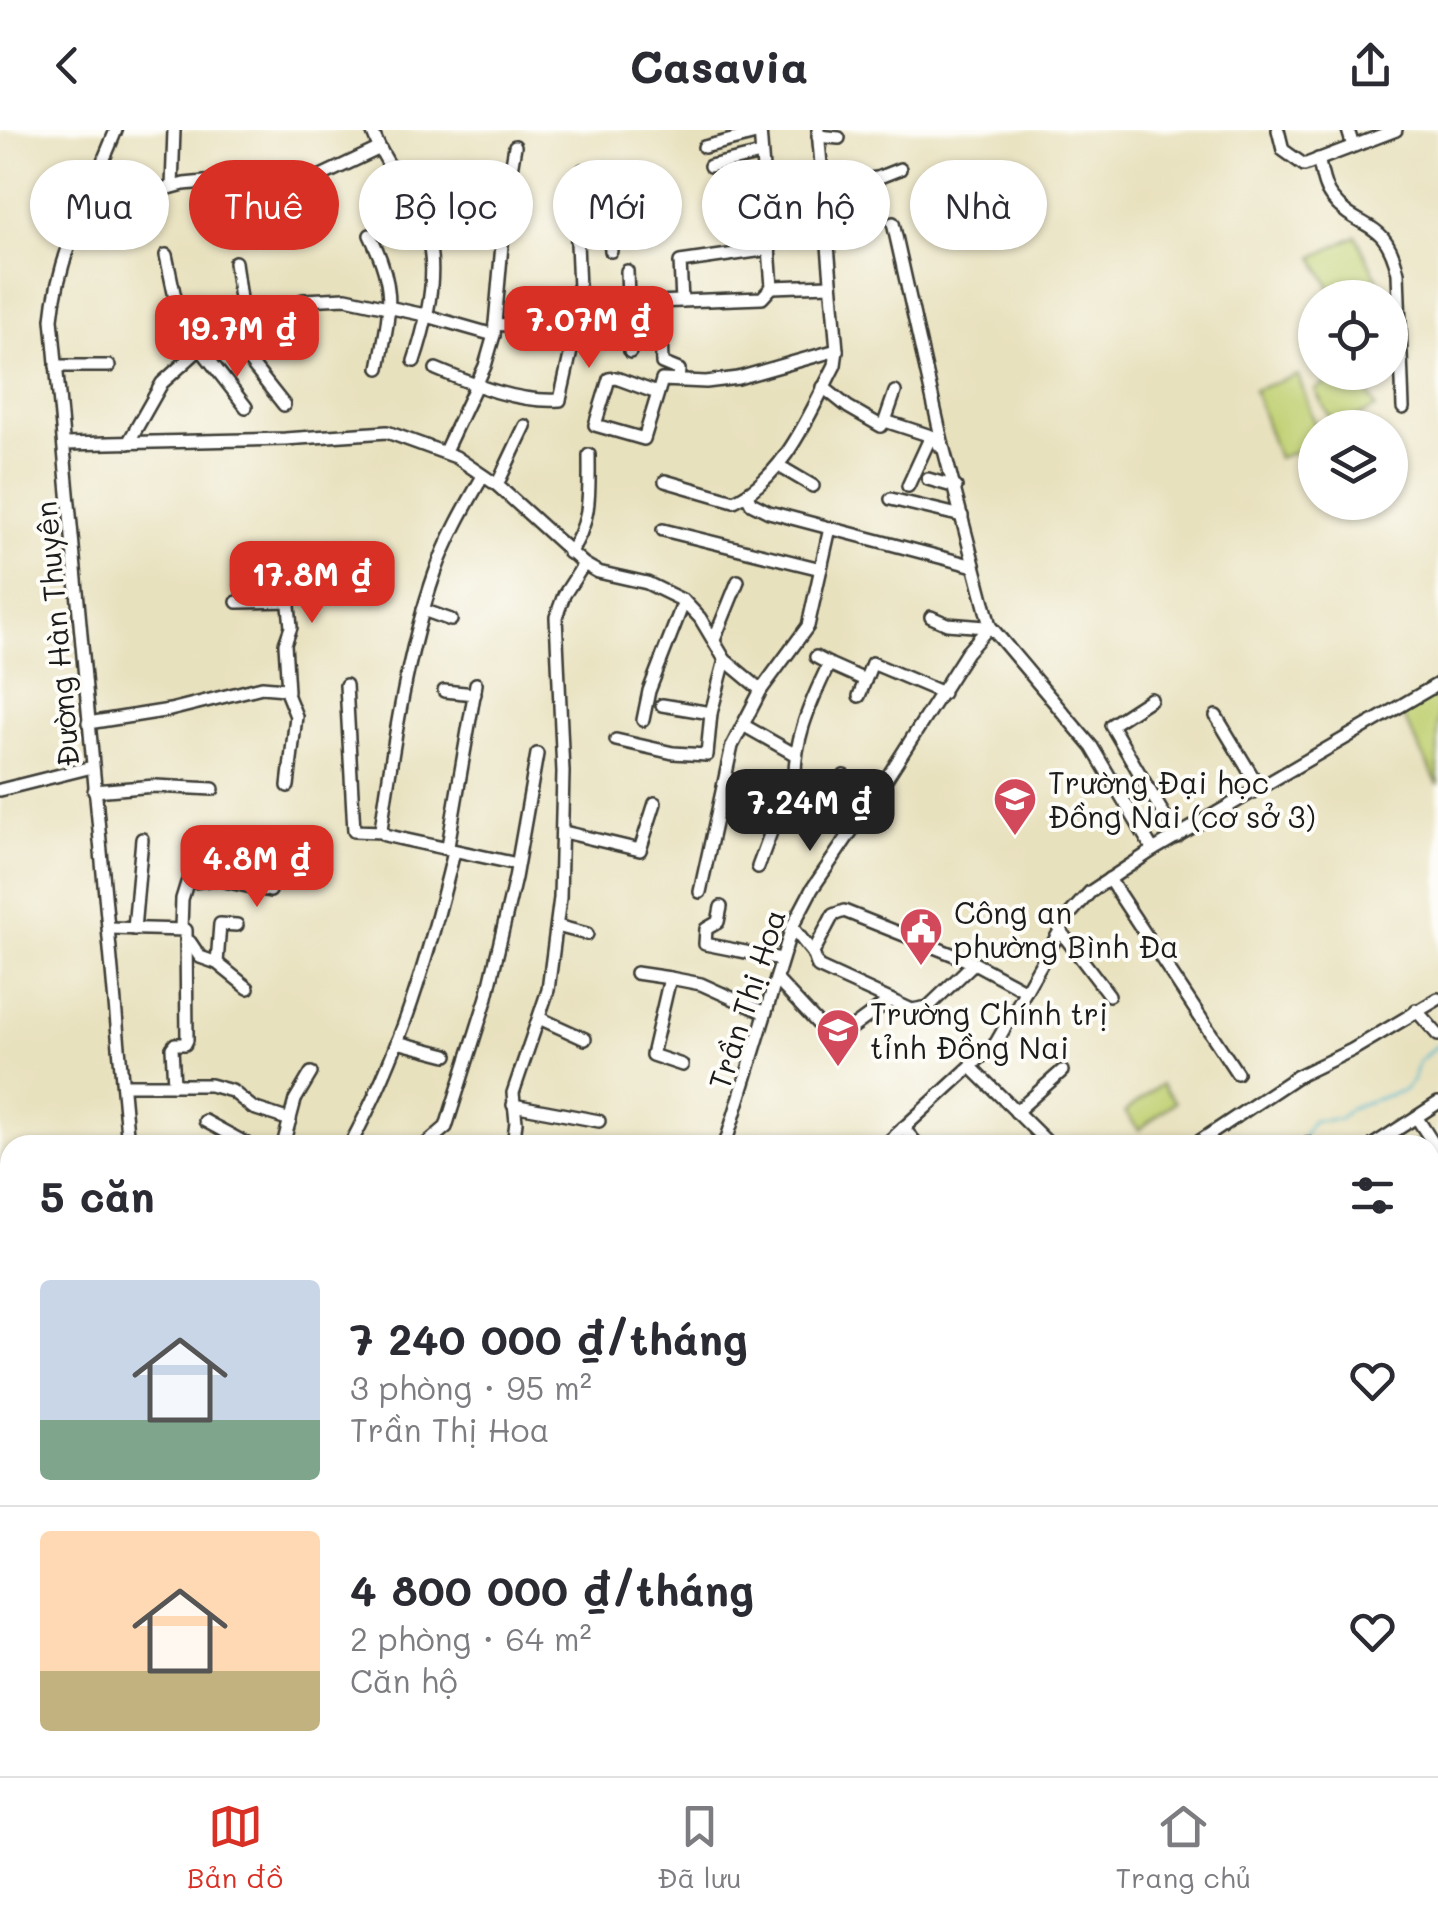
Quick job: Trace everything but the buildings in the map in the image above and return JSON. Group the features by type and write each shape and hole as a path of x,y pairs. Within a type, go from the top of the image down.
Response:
{"street":[{"name":"Đường Hàn Thuyên","path":"104,160 116,130"},
{"path":"172,187 174,130"},
{"path":"372,130 378,149 428,238 431,269 426,316 414,361"},
{"path":"1278,130 1283,150 1304,166 1396,130"},
{"path":"1348,130 1353,146"},
{"path":"704,148 760,132 762,160"},
{"path":"820,160 818,133 839,138"},
{"path":"445,452 475,386 494,329 506,200 516,146"},
{"path":"169,188 215,180 302,185 378,149"},
{"path":"736,160 761,154"},
{"path":"1318,159 1330,196 1378,231 1393,252 1398,273 1404,408"},
{"path":"890,173 900,170"},
{"path":"893,223 988,627 1092,747 1153,850"},
{"name":"Đường Hàn Thuyên","path":"71,250 54,296 52,318 127,1135"},
{"path":"377,250 386,270 390,308 379,368"},
{"path":"436,368 475,386 560,400 577,332 578,250"},
{"path":"628,303 682,302 762,298 772,287 770,250 680,262 682,302"},
{"path":"665,481 734,502 779,466 835,365 837,350 827,250"},
{"path":"166,255 188,359"},
{"path":"235,262 242,321"},
{"path":"627,271 630,352"},
{"path":"772,287 830,285"},
{"path":"128,443 162,383 222,328 303,300 346,298 494,329 577,332"},
{"path":"660,302 662,362 678,370 678,380"},
{"path":"222,328 284,405"},
{"path":"200,348 246,406"},
{"path":"657,394 616,378 609,379 595,425 644,439 662,380 706,382 738,378 837,350"},
{"path":"56,366 109,366"},
{"path":"823,387 881,426 895,392"},
{"path":"885,421 931,436 944,450"},
{"path":"497,485 525,426"},
{"path":"64,444 286,439 372,431 387,432 445,452 497,485 584,564 598,572 647,583 684,602 700,618 725,660 761,690"},
{"path":"908,486 931,436"},
{"path":"570,554 584,531 588,515 590,455"},
{"path":"779,466 814,486"},
{"path":"382,832 409,671 424,610 446,546 482,476"},
{"path":"928,478 956,487"},
{"path":"747,495 751,503 769,512 974,566"},
{"path":"890,500 962,516"},
{"path":"700,892 732,746 761,690 808,626 830,528"},
{"path":"663,530 821,569"},
{"path":"284,554 291,627 285,644 288,690 296,716 288,786"},
{"path":"514,1135 517,1078 548,990 557,926 564,832 556,617 564,595 584,564"},
{"path":"714,640 738,581"},
{"path":"237,602 290,601"},
{"path":"643,720 649,690 684,602"},
{"path":"424,610 451,620"},
{"path":"931,617 947,624 988,627"},
{"name":"Trần Thị Hoa","path":"728,1135 792,926 849,832 988,627"},
{"path":"816,657 866,680"},
{"path":"616,740 706,756 711,712 725,660"},
{"path":"859,696 872,663 943,693"},
{"path":"829,664 810,701 796,755 794,784 798,797 849,832"},
{"path":"895,1135 996,1043 1080,902 1153,850 1438,684"},
{"path":"346,685 354,832 382,832 517,864"},
{"path":"88,723 170,710 262,687 288,690"},
{"path":"355,1135 397,1042 427,962 451,849 475,689 444,691"},
{"path":"1151,699 1111,725 1177,837"},
{"path":"662,705 711,712"},
{"path":"1216,716 1260,789"},
{"path":"743,725 796,755"},
{"path":"439,1135 459,1088 498,958 536,754"},
{"path":"0,790 92,767"},
{"path":"844,776 874,798"},
{"path":"94,791 155,786 213,789"},
{"path":"758,868 768,834 798,797"},
{"path":"564,832 640,850 654,803"},
{"path":"134,929 142,839"},
{"path":"174,1085 172,1048 187,1040 182,899 186,883 215,879 272,891 283,850 300,850 318,857"},
{"path":"1109,879 1237,1073"},
{"path":"722,907 718,922 706,928 704,944 780,958"},
{"path":"812,954 834,915 844,911 974,963 1026,991"},
{"path":"217,963 220,924 236,925"},
{"path":"557,926 587,934"},
{"path":"792,926 818,967 921,1010 974,963"},
{"path":"109,928 184,930"},
{"path":"184,930 200,958 217,963 248,988"},
{"path":"1061,932 1109,995"},
{"path":"636,973 701,984 765,1013"},
{"path":"670,978 652,1054 682,1065"},
{"path":"777,980 834,1041 890,1000"},
{"path":"1209,1135 1296,1078 1438,999"},
{"path":"1416,1010 1438,1035"},
{"path":"539,1018 586,1039"},
{"path":"397,1042 447,1055"},
{"path":"972,1068 1040,1135"},
{"path":"1016,1112 1062,1072"},
{"path":"286,1135 296,1100 310,1073"},
{"path":"123,1085 222,1088 252,1108 290,1120"},
{"path":"1390,1135 1438,1102"},
{"path":"513,1105 599,1121"},
{"path":"1417,1118 1428,1135"},
{"path":"205,1121 231,1135"},
{"path":"903,1128 909,1135"}],"green space":[{"path":"1356,236 1378,280 1326,280 1314,257"},
{"path":"1298,375 1298,390 1303,390 1310,410 1298,410 1298,451 1278,458 1254,390"},
{"path":"1315,390 1366,390 1376,408 1372,410 1326,410"},
{"path":"1438,689 1438,785 1400,710"},
{"path":"1161,1084 1175,1102 1139,1130 1125,1112"}],"waterway":[{"path":"1304,1135 1312,1121 1340,1119 1350,1108 1404,1090 1413,1080 1419,1061 1438,1045"}],"place":[{"name":"Trường Đại học Đồng Nai (cơ sở 3)","path":"1015,837"},
{"name":"Công an phường Bình Đa","path":"921,967"},
{"name":"Trường Chính trị tỉnh Đồng Nai","path":"838,1068"}]}
